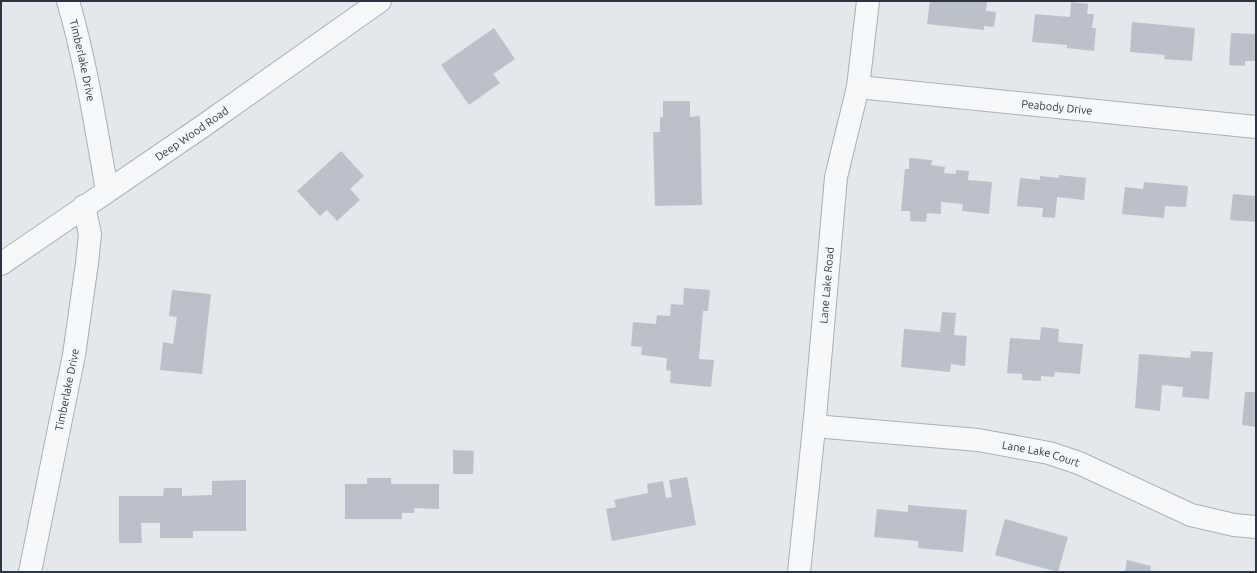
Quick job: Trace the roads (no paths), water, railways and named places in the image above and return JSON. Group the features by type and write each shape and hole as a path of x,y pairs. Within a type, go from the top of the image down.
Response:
{"street":[{"name":"Timberlake Drive","path":"68,1 78,36 93,105 106,191"},
{"name":"Deep Wood Road","path":"1,264 206,124 380,1"},
{"name":"Lane Lake Road","path":"800,572 836,177 858,87 868,1"},
{"name":"Peabody Drive","path":"858,87 1256,127"},
{"name":"Timberlake Drive","path":"30,572 72,362 86,271 90,234 84,206"},
{"name":"Lane Lake Court","path":"814,426 978,440 1049,453 1079,463 1191,515 1234,525 1256,526"}]}
